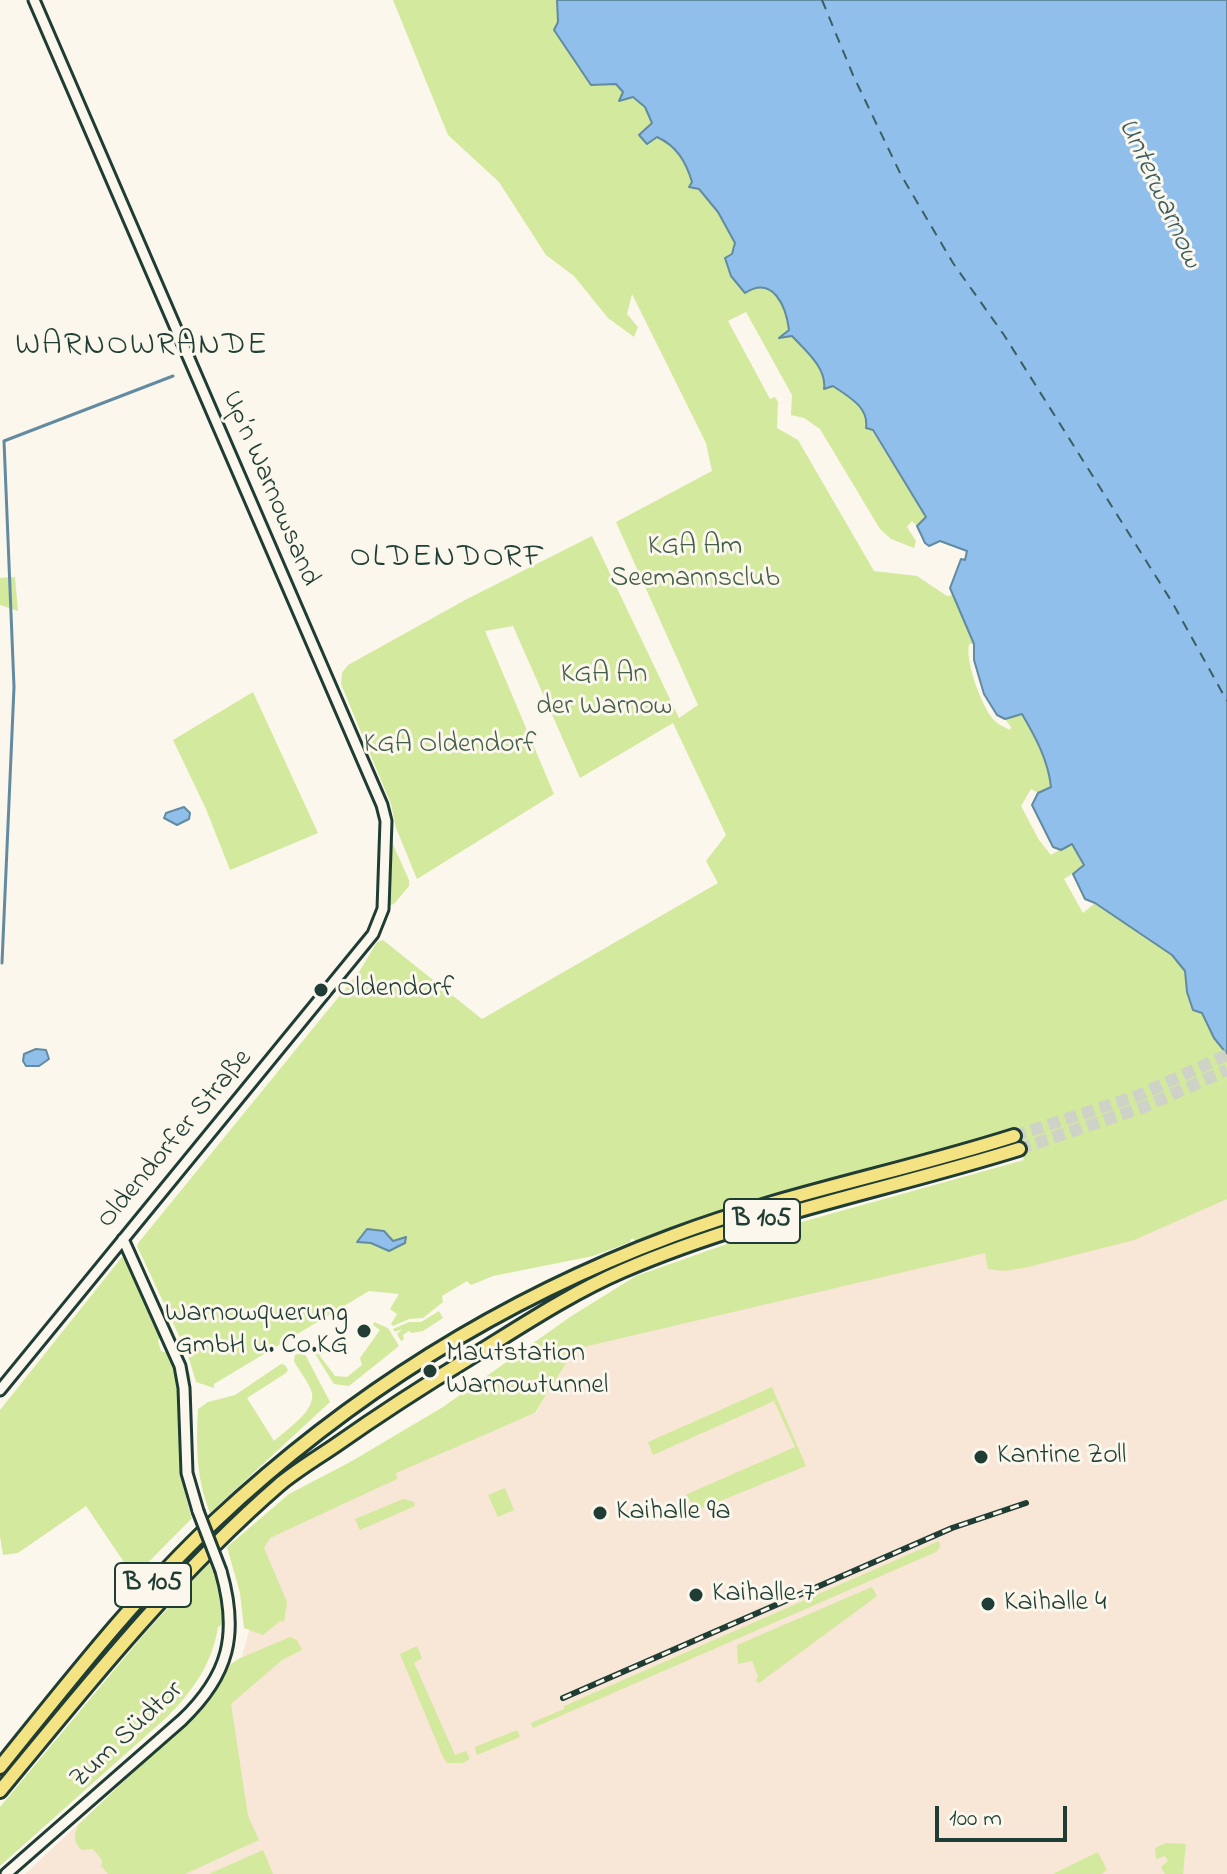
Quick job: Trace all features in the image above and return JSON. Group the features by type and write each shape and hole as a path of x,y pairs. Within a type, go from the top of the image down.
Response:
{"highway":[{"name":"B 105","path":"0,1767 74,1675 159,1578 214,1522 344,1411 423,1359 525,1299 673,1235 797,1195 1017,1142 956,1168 769,1219 691,1244 623,1271 518,1327 436,1378 283,1482 223,1536 137,1627 0,1791"}],"street":[{"name":"Up’n Warnowsand","path":"34,0 382,805 386,821 382,916"},
{"name":"Oldendorfer Straße","path":"0,1390 362,950 382,916"},
{"name":"Zum Südtor","path":"6,1874 191,1711 219,1673 229,1642 230,1609 221,1571 187,1473 184,1388 180,1366 123,1239"}],"shaded area":[{"path":"1227,1198 1227,1874 25,1874 212,1700 241,1660 251,1624 240,1560 268,1537 394,1472 536,1413 575,1348 633,1331"}],"green space":[{"path":"393,0 557,0 558,23 554,30 591,84 616,83 623,92 620,101 633,97 645,107 652,123 639,134 657,137 671,144 686,165 692,183 718,212 735,243 732,254 745,293 755,288 770,290 785,312 789,330 781,337 792,336 817,364 825,381 861,406 867,423 926,517 917,526 912,521 907,527 916,541 914,548 891,539 880,529 820,429 804,418 791,415 792,395 746,312 728,321 770,399 775,397 778,402 777,428 798,440 874,571 917,576 947,596 953,595 974,644 969,644 969,661 988,712 996,722 1010,730 1005,719 1022,714 1044,758 1051,787 1038,793 1031,789 1021,806 1039,840 1051,855 1071,843 1084,866 1064,879 1083,913 1095,903 1172,955 1185,971 1187,992 1227,1054 1227,1199 1134,1240 1024,1268 1003,1271 988,1269 985,1253 575,1349 535,1413 396,1473 397,1479 270,1538 264,1548 287,1602 284,1622 280,1621 263,1635 244,1628 240,1593 227,1547 289,1494 443,1407 570,1317 636,1276 744,1238 1024,1160 1011,1128 885,1170 875,1168 758,1199 635,1241 633,1238 631,1242 593,1256 493,1276 471,1285 467,1281 442,1296 443,1302 423,1318 409,1319 393,1326 391,1324 397,1314 390,1309 399,1294 369,1291 214,1384 214,1388 196,1382 188,1355 137,1246 359,972 377,942 383,940 482,1019 718,883 706,861 726,835 673,723 580,778 513,626 485,631 554,794 417,879 396,828 391,804 341,684 342,673 348,665 467,599 592,536 679,718 698,705 616,522 712,471 706,443 632,294 627,314 638,327 634,337 608,318 574,276 546,255 499,182 448,135"},
{"path":"15,577 18,611 0,605 0,578"},
{"path":"253,692 318,833 230,870 206,809 173,740"},
{"path":"391,840 409,886 394,904 388,906"},
{"path":"134,1248 179,1344 193,1384"},
{"path":"122,1257 127,1258 161,1334 158,1341 161,1351 168,1353 174,1373 183,1477 192,1518 134,1577 86,1506 18,1553 3,1555 0,1536 0,1410"},
{"path":"439,1311 443,1318 423,1331 409,1331 401,1341 397,1334 402,1329 395,1332 393,1329 409,1322 421,1322"},
{"path":"374,1322 388,1328 399,1346 349,1386 334,1384 312,1345 316,1344 325,1352 320,1356 335,1376 347,1377 362,1365 360,1358 380,1330 373,1325"},
{"path":"301,1353 306,1356 330,1402 210,1513 198,1461 198,1409 208,1402 235,1395 281,1364 285,1365 286,1373 247,1398 274,1441 300,1418 310,1404 311,1390 294,1361 295,1355"},
{"path":"772,1387 806,1466 698,1510 685,1495 795,1447 774,1401 653,1455 648,1442"},
{"path":"505,1488 514,1510 498,1517 488,1495"},
{"path":"403,1499 414,1502 415,1506 360,1530 355,1519"},
{"path":"939,1541 940,1547 936,1552 533,1728 531,1723 564,1709 564,1706"},
{"path":"209,1563 219,1584 223,1624 218,1627 206,1665 193,1687 167,1717 0,1866 0,1807 145,1633"},
{"path":"872,1587 877,1596 759,1683 752,1661 738,1664 737,1645"},
{"path":"290,1637 297,1640 302,1650 282,1660 231,1704 248,1816 259,1840 185,1874 108,1874 93,1849 82,1850 77,1845 75,1835 78,1825 208,1701 230,1665"},
{"path":"417,1646 422,1658 414,1663 455,1755 466,1751 470,1759 462,1763 447,1763 443,1757 400,1654"},
{"path":"517,1730 520,1737 477,1755 475,1747"},
{"path":"1166,1843 1186,1844 1183,1874 1165,1874 1161,1867 1168,1861 1165,1856 1156,1859 1155,1848"},
{"path":"263,1850 273,1874 209,1874"},
{"path":"1098,1852 1107,1870 1101,1874 1053,1874"}],"water":[{"name":"Unterwarnow","path":"557,0 1227,0 1227,1054 1214,1038 1202,1013 1193,1010 1185,971 1172,955 1085,899 1073,874 1084,865 1072,844 1061,850 1053,847 1032,805 1038,793 1051,787 1041,749 1022,714 1005,719 997,715 984,694 974,660 974,644 950,588 967,551 940,541 929,546 925,543 917,526 926,517 873,430 866,428 861,408 833,386 824,389 819,367 792,336 779,338 789,330 785,312 776,296 763,288 745,293 731,276 725,258 732,254 735,243 718,212 699,189 689,187 692,182 690,175 675,150 657,137 647,144 639,135 652,123 645,107 633,97 619,101 623,92 616,84 591,85 554,30 558,22"},
{"path":"184,807 190,813 189,819 177,825 164,818 166,813"},
{"path":"36,1049 46,1050 49,1059 39,1066 26,1066 24,1054"},
{"path":"367,1229 384,1231 393,1241 406,1237 405,1243 389,1251 371,1243 357,1242"}],"waterway":[{"path":"2,963 14,687 4,441 173,376"}],"ferry route":[{"path":"822,0 853,75 901,175 953,263 1004,335 1172,602 1227,701"}],"tunnel":[{"path":"1014,1136 1137,1096 1227,1055"},
{"path":"1019,1149 1144,1107 1227,1070"}],"railway":[{"path":"563,1698 952,1528 1026,1503"}],"place":[{"name":"Oldendorf","path":"321,990"},
{"name":"Warnowquerung GmbH u. Co.KG","path":"364,1331"},
{"name":"Mautstation Warnowtunnel","path":"430,1371"},
{"name":"Kantine Zoll","path":"981,1457"},
{"name":"Kaihalle 9a","path":"600,1513"},
{"name":"Kaihalle 7","path":"696,1595"},
{"name":"Kaihalle 4","path":"988,1604"}],"district":[{"name":"WARNOWRANDE","path":"142,348"},
{"name":"OLDENDORF","path":"448,560"}],"park label":[{"name":"KGA Am Seemannsclub","path":"695,564"},
{"name":"KGA An der Warnow","path":"604,692"},
{"name":"KGA Oldendorf","path":"450,746"}]}
